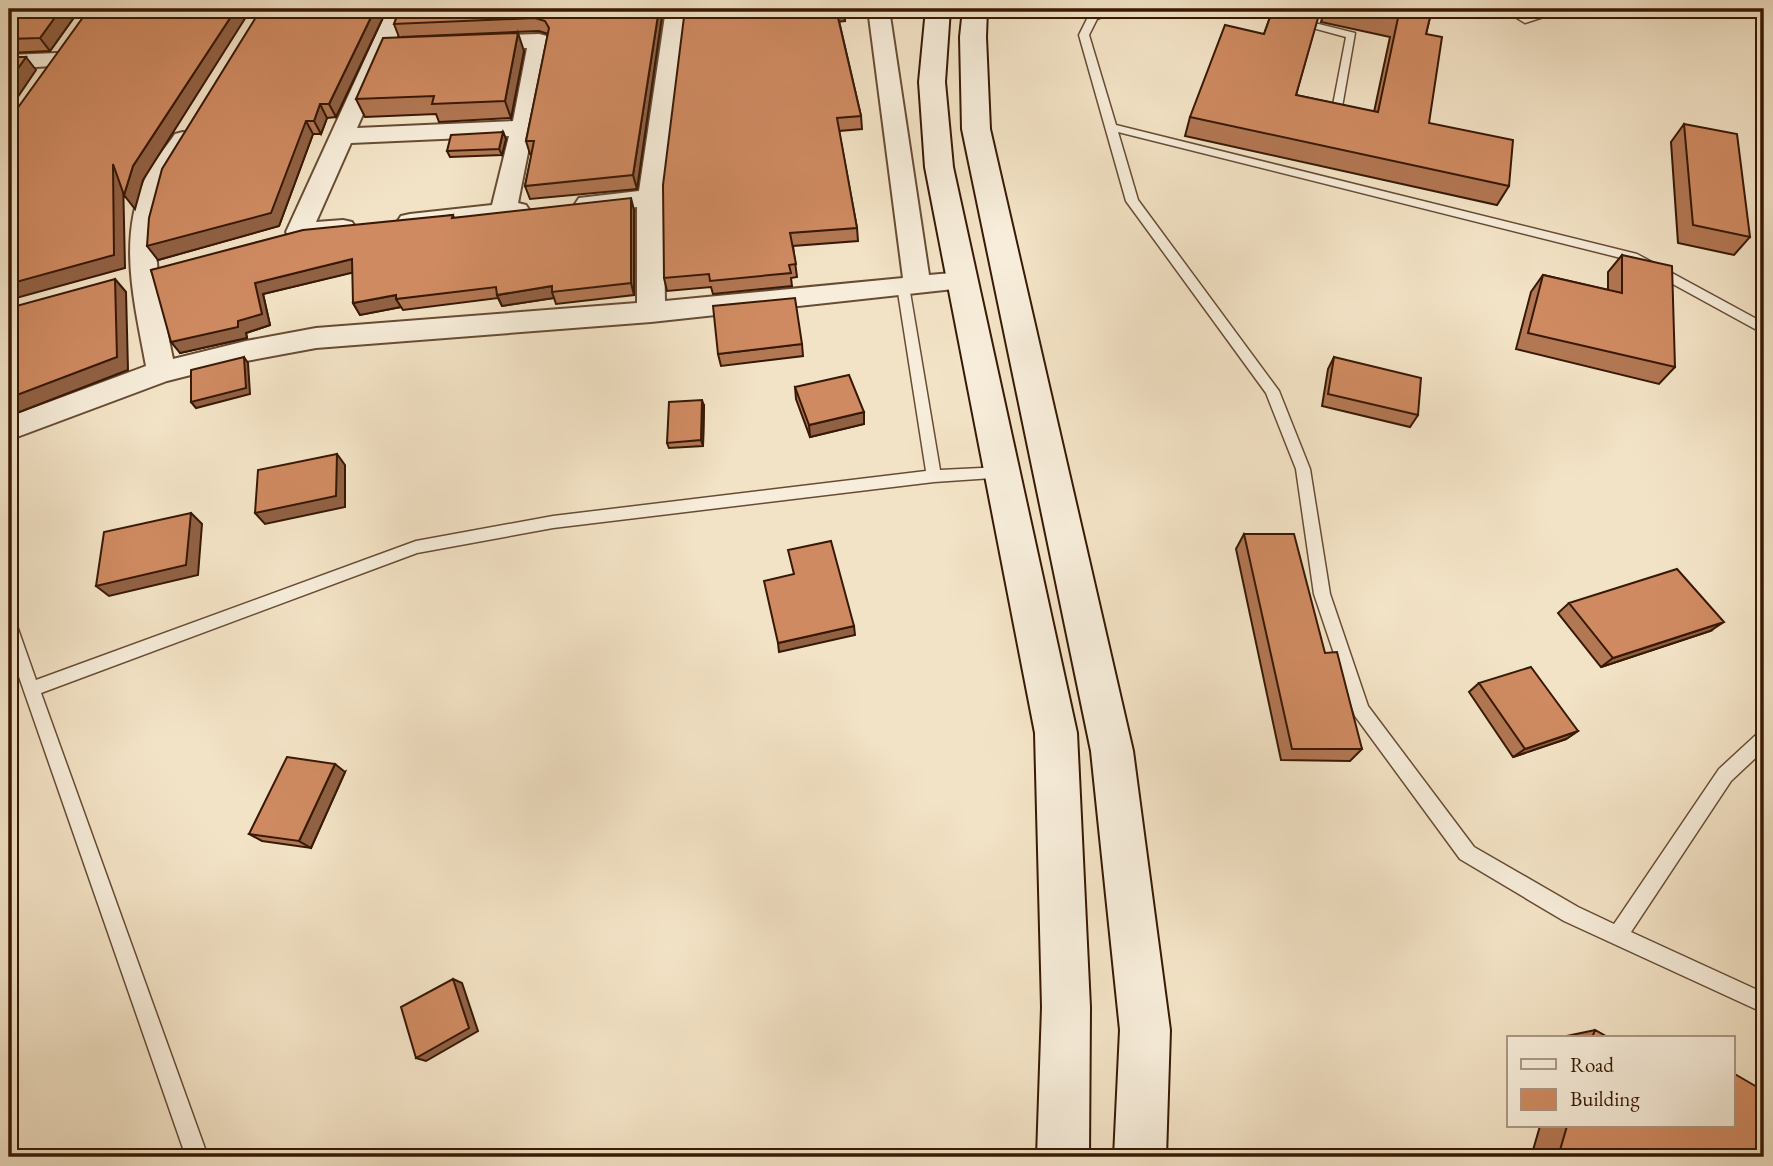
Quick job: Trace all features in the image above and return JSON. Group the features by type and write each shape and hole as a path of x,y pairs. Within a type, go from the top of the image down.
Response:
{"main road":[{"path":"938,9 932,82 939,167 1056,733 1066,1007 1063,1157"},
{"path":"975,9 973,37 976,129 1112,751 1144,1030 1140,1157"}],"street":[{"path":"299,232 398,9"},
{"path":"651,312 650,198 677,9"},
{"path":"878,9 910,286"},
{"path":"41,83 71,40"},
{"path":"460,44 539,41 523,128 503,213"},
{"path":"381,47 407,46"},
{"path":"9,62 57,60"},
{"path":"161,372 132,279 157,181 192,124"},
{"path":"342,136 523,128"},
{"path":"570,206 650,198"},
{"path":"274,240 299,232 543,209"},
{"path":"132,279 170,269"},
{"path":"9,429 161,372 246,351 316,338 651,312 963,281"}],"lane":[{"path":"1118,9 1093,17 1084,35 1132,201 1272,391 1303,469 1322,594 1361,710 1467,853 1571,914 1764,1003"},
{"path":"1247,9 1351,35 1338,105"},
{"path":"1507,9 1525,20 1563,9"},
{"path":"1111,127 1633,257 1764,329"},
{"path":"910,286 934,476"},
{"path":"32,689 416,547 554,522 934,476 1002,473"},
{"path":"9,626 197,1157"},
{"path":"1619,935 1725,775 1764,739"}],"building":[{"path":"9,9 61,9 40,38 9,39"},
{"path":"89,9 236,9 133,166 124,195 113,164 114,255 9,284 9,120"},
{"path":"261,9 375,9 329,104 320,104 314,121 306,121 271,213 147,246 149,218 162,169"},
{"path":"400,9 659,9 633,175 525,186 534,141 526,141 549,28 545,21 535,18 394,24"},
{"path":"685,9 836,9 861,116 837,118 857,228 790,233 796,264 789,265 791,273 710,281 709,274 664,278 663,185"},
{"path":"1273,9 1320,11 1296,95 1378,112 1398,18 1357,9 1432,9 1426,34 1442,37 1429,123 1513,140 1509,186 1190,117 1225,25 1264,34"},
{"path":"518,33 505,101 432,104 434,96 356,99 383,38"},
{"path":"9,57 26,57 9,81"},
{"path":"1684,124 1737,134 1750,237 1693,225"},
{"path":"503,132 499,149 447,151 451,135"},
{"path":"631,198 631,283 552,292 552,286 497,295 496,287 396,299 396,295 353,303 352,259 255,283 262,314 238,321 238,327 171,342 151,270 303,230 453,215 452,218"},
{"path":"1622,255 1672,266 1675,367 1528,333 1543,275 1622,293"},
{"path":"115,279 117,357 9,398 9,308"},
{"path":"795,298 802,344 718,354 713,306"},
{"path":"244,357 246,388 191,402 191,370"},
{"path":"1334,357 1421,378 1418,415 1328,394"},
{"path":"849,375 864,412 809,425 795,387"},
{"path":"702,400 701,440 667,443 669,402"},
{"path":"337,454 336,496 255,513 258,470"},
{"path":"191,513 186,565 96,586 104,532"},
{"path":"1244,534 1294,534 1325,653 1337,652 1362,749 1292,749"},
{"path":"831,541 854,626 778,643 764,581 794,574 788,550"},
{"path":"1677,569 1724,622 1613,658 1569,603"},
{"path":"1531,667 1578,731 1525,749 1479,683"},
{"path":"287,757 335,764 299,841 249,834"},
{"path":"453,979 469,1028 416,1058 401,1007"},
{"path":"1595,1030 1606,1036 1593,1036"},
{"path":"1734,1074 1764,1091 1764,1157 1558,1157 1566,1128 1734,1128"}]}
